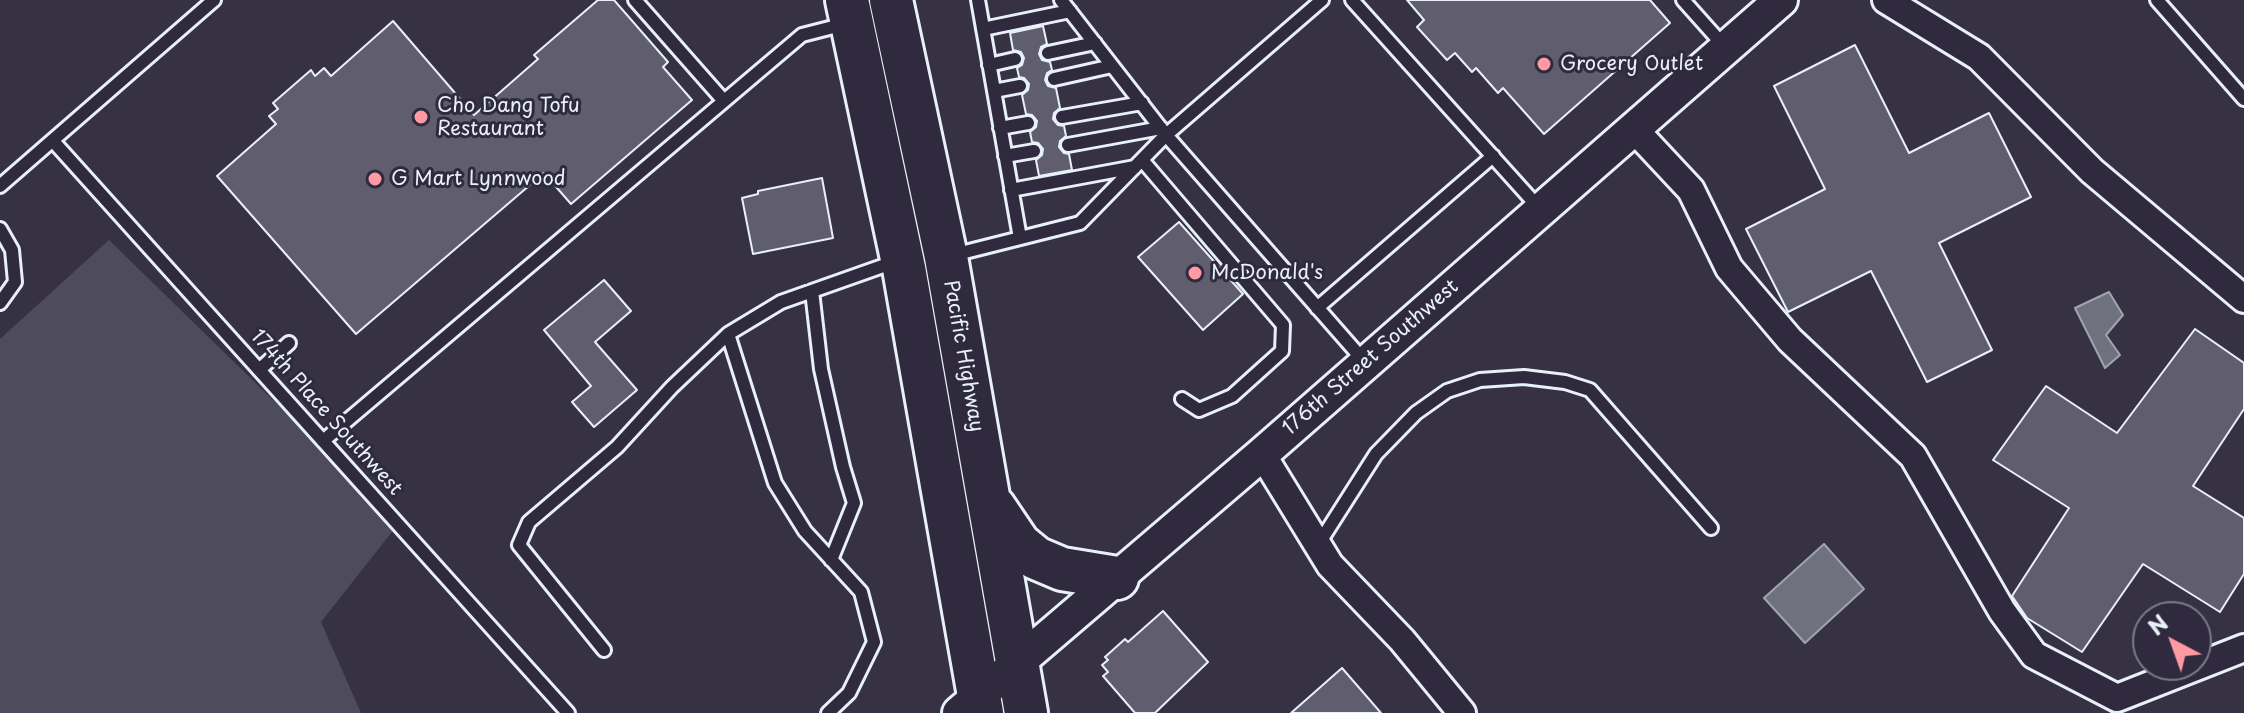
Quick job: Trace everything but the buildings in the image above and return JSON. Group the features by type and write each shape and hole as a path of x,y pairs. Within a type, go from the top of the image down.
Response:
{"highway":[{"name":"Pacific Highway","path":"891,0 946,257 1026,713"},
{"path":"849,11 902,260 974,707"},
{"path":"987,498 1019,544 1036,558 1062,569 1117,578"}],"street":[{"name":"176th Street Southwest","path":"974,707 1017,663 1262,454 1781,0"},
{"path":"1886,0 1979,57 2092,171 2244,299"},
{"path":"1634,129 1691,190 1729,268 1790,340 1913,456 2002,611 2034,655 2117,698 2244,648"},
{"path":"1262,454 1330,565 1402,640 1462,713"}],"lane":[{"path":"0,186 214,0"},
{"path":"635,0 724,101"},
{"path":"978,0 1020,238"},
{"path":"1061,0 1164,131 1365,363"},
{"path":"946,257 1080,223 1138,164 1164,131 1322,0"},
{"path":"1352,0 1541,210"},
{"path":"1683,0 1726,49"},
{"path":"2157,0 2244,99"},
{"path":"323,441 802,35 849,11"},
{"path":"983,29 1070,11"},
{"path":"1048,53 1095,43"},
{"path":"989,65 1015,59"},
{"path":"1054,79 1112,66"},
{"path":"994,91 1020,86"},
{"path":"1062,117 1142,103"},
{"path":"1000,128 1028,123"},
{"path":"1068,145 1164,131"},
{"name":"174th Place Southwest","path":"53,141 568,713"},
{"path":"1005,156 1034,151"},
{"path":"1317,308 1493,156"},
{"path":"1011,190 1138,164"},
{"path":"1138,164 1283,325 1282,351 1232,396 1199,410 1182,399"},
{"path":"0,229 12,250 15,282 0,303"},
{"path":"604,650 519,545 529,522 617,447 672,387 728,334 781,302 902,260"},
{"path":"812,291 821,369 854,503 831,560"},
{"path":"728,334 775,483 805,531 861,592 874,642 849,693 828,713"},
{"path":"259,370 289,343"},
{"path":"1318,545 1376,454 1416,413 1447,391 1480,380 1524,377 1565,382 1590,390 1711,528"}],"shaded area":[{"path":"109,240 399,523 321,622 361,713 0,713 0,339"}],"water":[{"path":"2109,292 2123,315 2106,335 2120,355 2105,368 2075,308"},
{"path":"1824,544 1864,589 1805,643 1764,598"}],"place":[{"name":"Grocery Outlet","path":"1544,64"},
{"name":"Cho Dang Tofu Restaurant","path":"421,117"},
{"name":"G Mart Lynnwood","path":"375,179"},
{"name":"McDonald's","path":"1195,273"}]}
